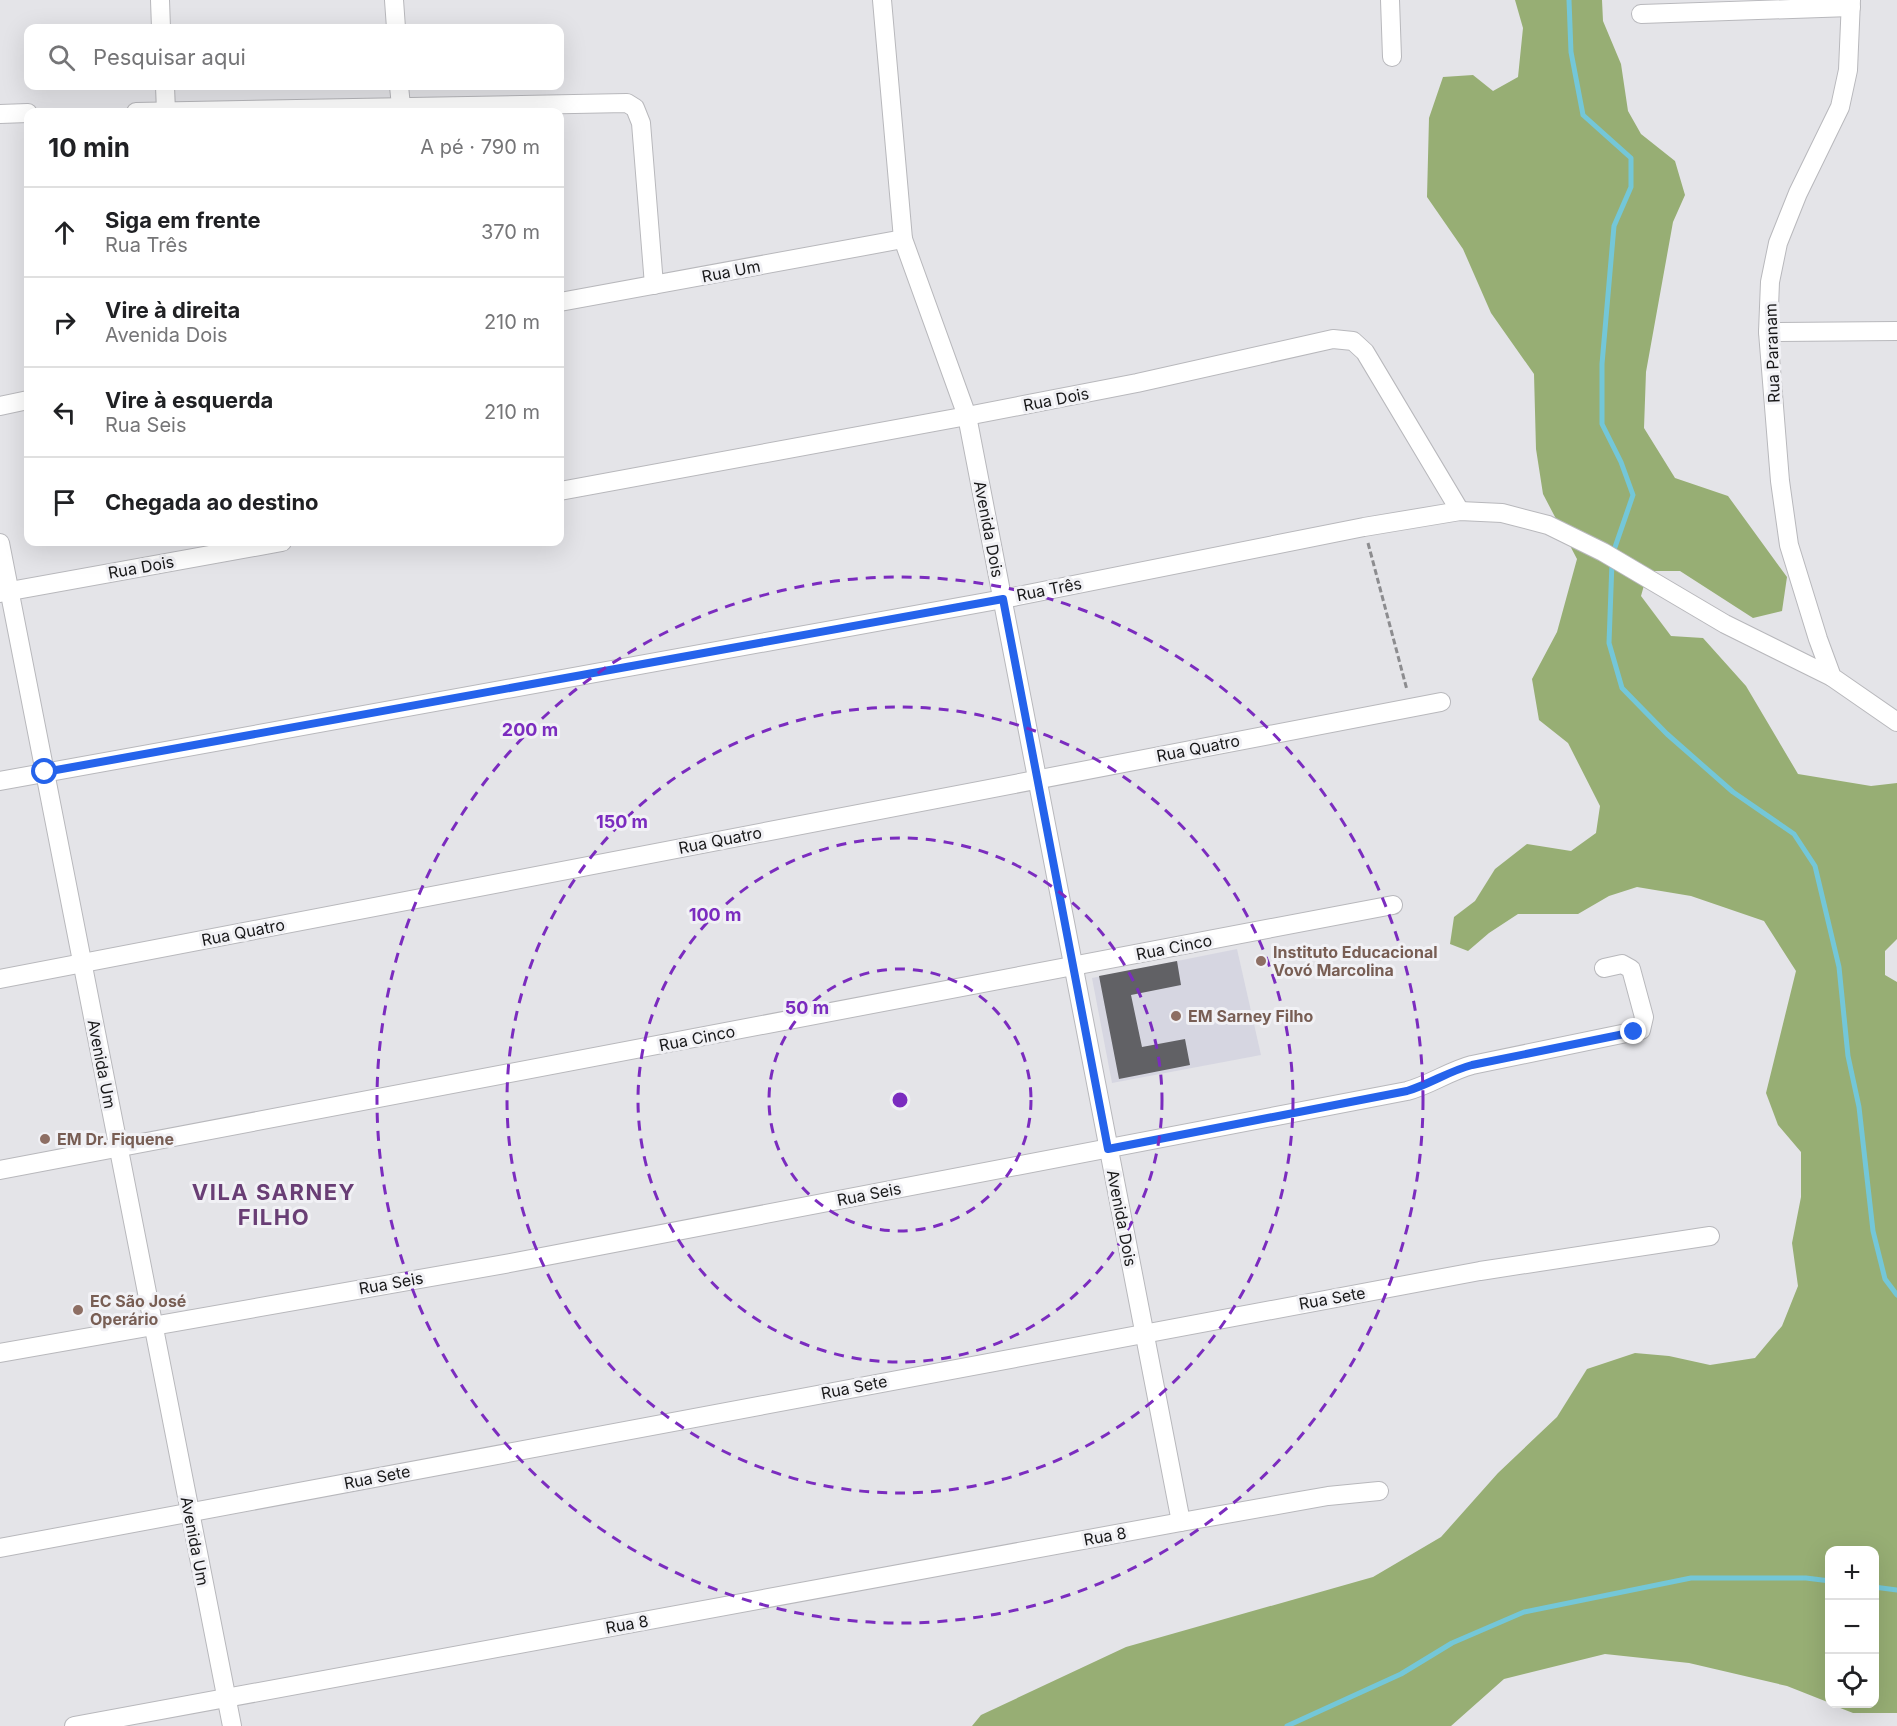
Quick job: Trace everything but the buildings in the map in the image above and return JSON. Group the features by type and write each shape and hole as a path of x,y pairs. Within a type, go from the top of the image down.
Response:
{"street":[{"path":"160,0 161,24"},
{"path":"394,0 396,24"},
{"name":"Avenida Dois","path":"882,0 903,239 968,416 1180,1522"},
{"path":"1390,0 1392,57"},
{"path":"1641,14 1851,3"},
{"name":"Rua Paranam","path":"1832,677 1789,545 1780,481 1768,332 1770,282 1778,243 1798,193 1840,107 1848,70 1851,3"},
{"path":"165,90 166,108"},
{"path":"399,90 400,106"},
{"path":"322,108 627,103 635,108 641,123 654,285"},
{"path":"0,114 24,113"},
{"name":"Rua Um","path":"564,302 903,239"},
{"path":"1768,332 1897,331"},
{"name":"Rua Dois","path":"564,490 968,416 1137,382 1308,342 1333,339 1353,341 1365,352 1460,511"},
{"path":"0,405 24,401"},
{"path":"1460,511 1502,513 1548,525 1603,552 1725,624 1832,677 1897,722"},
{"name":"Rua Três","path":"0,781 1003,599 1364,527 1460,511"},
{"name":"Avenida Um","path":"0,543 5,592 45,772 232,1726"},
{"name":"Rua Dois","path":"5,592 260,546"},
{"name":"Rua Quatro","path":"0,979 1441,702"},
{"name":"Rua Cinco","path":"0,1170 1393,905"},
{"name":"Rua Seis","path":"0,1353 153,1324 510,1263 1407,1091 1433,1082 1456,1069 1641,1030 1644,1017 1631,969 1622,964 1604,968"},
{"name":"Rua Sete","path":"0,1548 1480,1271 1710,1236"},
{"name":"Rua 8","path":"74,1726 1180,1522 1338,1495 1379,1491"}],"path":[{"path":"1364,527 1411,707"}],"shaded area":[{"name":"EM Sarney Filho","path":"1237,949 1261,1055 1112,1083 1092,978"}],"green space":[{"path":"1515,0 1602,0 1603,21 1621,64 1628,111 1641,134 1675,161 1685,195 1673,222 1646,372 1644,428 1675,478 1728,496 1787,577 1782,611 1753,618 1680,571 1648,571 1641,596 1671,636 1703,638 1746,686 1798,774 1871,786 1897,783 1897,939 1885,951 1885,975 1897,982 1897,1713 1853,1713 1840,1708 1879,1708 1879,1546 1825,1546 1825,1701 1787,1686 1689,1663 1605,1654 1504,1679 1451,1726 972,1726 981,1715 1126,1647 1373,1577 1441,1537 1498,1473 1557,1417 1587,1369 1635,1353 1669,1356 1710,1365 1755,1358 1782,1326 1798,1286 1792,1243 1801,1197 1801,1152 1778,1125 1766,1093 1796,971 1764,921 1691,896 1637,887 1609,896 1578,914 1518,914 1489,933 1468,951 1450,944 1454,917 1475,901 1495,869 1527,844 1571,851 1596,833 1600,806 1568,743 1539,720 1532,679 1557,632 1577,559 1543,494 1536,449 1534,374 1491,313 1463,249 1427,197 1429,118 1443,77 1473,75 1493,91 1518,77 1523,28"}],"waterway":[{"path":"1569,0 1571,52 1583,115 1631,158 1631,187 1614,226 1602,364 1602,424 1621,462 1633,495 1613,553"},
{"path":"1612,562 1609,643 1622,688 1667,734 1733,792 1794,834 1815,866 1839,967 1848,1056 1859,1107 1873,1231 1885,1279 1897,1295"},
{"path":"1287,1726 1401,1674 1452,1643 1524,1612 1691,1578 1806,1578 1825,1580"},
{"path":"1879,1588 1897,1590"}],"place":[{"name":"Instituto Educacional Vovó Marcolina","path":"1261,961"},
{"name":"EM Sarney Filho","path":"1176,1016"},
{"name":"EM Dr. Fiquene","path":"45,1139"},
{"name":"EC São José Operário","path":"78,1310"}],"district":[{"name":"VILA SARNEY FILHO","path":"274,1204"}],"route":[{"path":"45,772 1003,599 1108,1149 1407,1091 1423,1087 1456,1069 1634,1032"}]}
